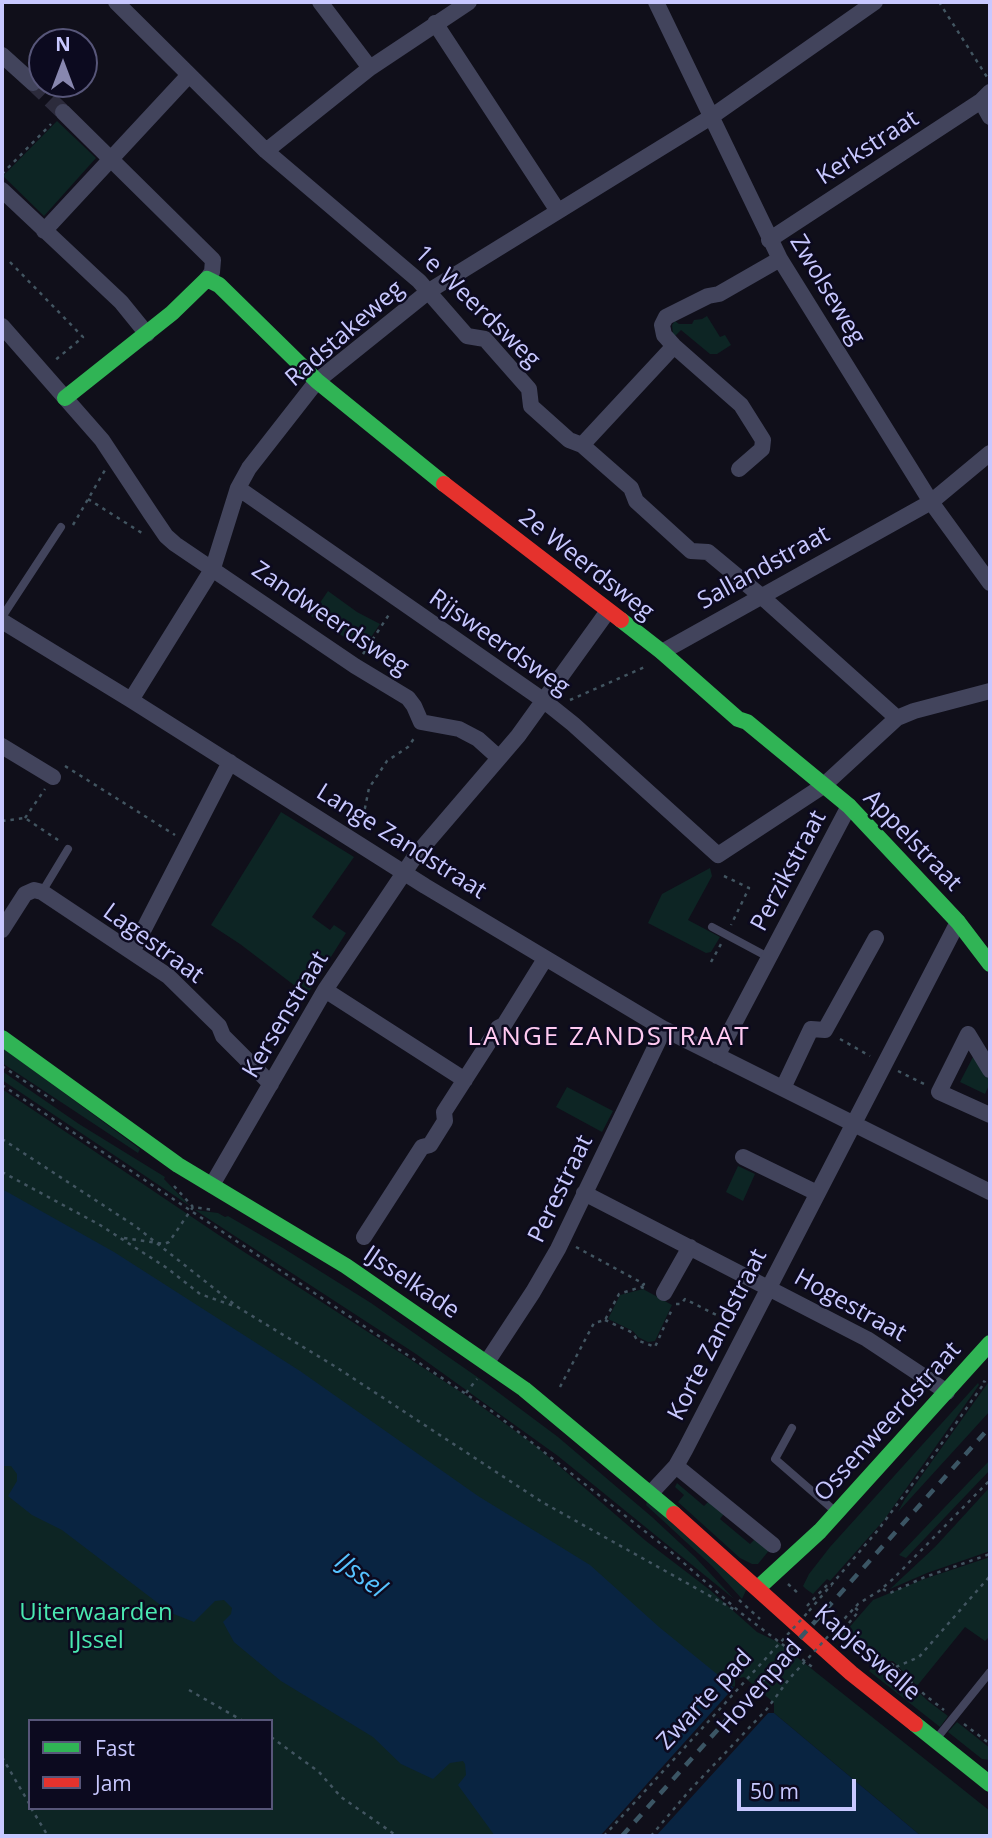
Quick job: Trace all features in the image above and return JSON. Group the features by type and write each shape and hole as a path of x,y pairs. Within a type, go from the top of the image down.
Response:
{"street":[{"name":"1e Weerdsweg","path":"116,2 266,151 429,291 467,336 485,339 529,389 531,406 569,440 582,445 631,488 636,500 691,551 708,552 897,718"},
{"path":"320,2 370,68"},
{"path":"266,151 370,68 469,2"},
{"name":"Zwolseweg","path":"656,2 769,240 931,502 990,583"},
{"name":"Radstakeweg","path":"131,700 213,568 238,488 249,468 317,381 429,291 711,117 875,2"},
{"path":"435,23 558,211"},
{"path":"2,55 28,78"},
{"path":"44,231 189,75"},
{"path":"986,96 990,117"},
{"name":"Kerkstraat","path":"769,240 986,96"},
{"path":"63,113 143,188 148,197 213,260 212,272 172,313 65,398"},
{"path":"2,190 121,303 147,334"},
{"path":"739,468 762,449 763,440 735,399 674,346 664,335 662,325 666,317 708,296 719,294 780,259"},
{"name":"2e Weerdsweg","path":"207,278 219,285 317,381 433,475 662,652 738,719 747,722 823,786"},
{"name":"Zandweerdsweg","path":"2,326 102,440 166,536 355,666 408,698 421,722"},
{"path":"582,445 674,346"},
{"name":"Sallandstraat","path":"662,652 931,502 990,453"},
{"name":"Rijsweerdsweg","path":"238,488 543,700 718,855 823,786"},
{"path":"404,872 518,736 608,611"},
{"name":"Lange Zandstraat","path":"2,622 545,959 664,1029 990,1192"},
{"path":"823,786 897,718 990,691"},
{"path":"421,722 459,730 478,739 498,757"},
{"path":"2,746 57,770"},
{"path":"131,952 230,762"},
{"name":"Appelstraat","path":"823,786 849,806 958,922 990,964"},
{"name":"Perzikstraat","path":"717,1056 849,806"},
{"name":"Kersenstraat","path":"212,1185 326,990 404,872"},
{"path":"2,930 25,894 34,890 42,892"},
{"name":"Lagestraat","path":"42,892 168,976 219,1026 223,1036 271,1084"},
{"name":"Korte Zandstraat","path":"651,1493 676,1466 958,922"},
{"path":"783,1088 811,1029 825,1030 876,938"},
{"path":"364,1237 422,1147 430,1144 445,1121 444,1112 498,1028 504,1025 545,959"},
{"path":"326,990 465,1080"},
{"name":"Perestraat","path":"487,1362 533,1292 566,1232 664,1029"},
{"path":"990,1070 968,1034 939,1092 990,1115"},
{"name":"IJsselkade","path":"2,1038 178,1165 336,1259 487,1362 577,1431 764,1593"},
{"path":"743,1157 817,1193"},
{"name":"Hogestraat","path":"584,1193 867,1339 947,1392"},
{"path":"665,1297 690,1247"},
{"name":"Ossenweerdstraat","path":"764,1593 990,1343"},
{"path":"676,1466 773,1545"},
{"name":"Ossenweerdstraat","path":"764,1593 793,1573 820,1531"},
{"name":"Kapjeswelle","path":"764,1593 851,1672 935,1740 988,1778"}],"lane":[{"path":"2,622 61,527"},
{"path":"42,892 68,849"},
{"name":"Perzikstraat","path":"712,927 768,957"},
{"path":"792,1428 775,1459 836,1513"},
{"path":"935,1740 990,1672"}],"path":[{"path":"939,2 990,83"},
{"path":"2,174 63,113"},
{"path":"10,262 83,337 43,371"},
{"path":"61,527 70,528 107,467"},
{"path":"88,499 146,536 166,536"},
{"path":"355,666 399,601"},
{"path":"570,700 649,665 662,652"},
{"path":"346,834 365,808 369,788 387,761 408,747 421,722"},
{"path":"57,770 188,843"},
{"path":"2,821 25,818 70,847 68,849"},
{"path":"711,962 749,888 724,876"},
{"path":"825,1030 939,1092"},
{"path":"2,1066 59,1105"},
{"path":"2,1085 467,1393 569,1470 741,1613"},
{"path":"2,1139 135,1226 239,1308 336,1367 539,1500 741,1613"},
{"path":"2,1172 120,1238 167,1268 200,1294 239,1308"},
{"path":"212,1203 220,1208"},
{"path":"120,1238 157,1244 169,1242 191,1210"},
{"path":"566,1232 579,1238 575,1246 644,1284 641,1287"},
{"path":"605,1320 619,1293 641,1287 681,1304 684,1298 746,1331"},
{"path":"560,1387 594,1323 605,1320 633,1333 637,1340 655,1347 665,1297"},
{"name":"Zwarte pad","path":"604,1836 832,1586 923,1471 985,1382 981,1378"},
{"path":"467,1393 475,1382"},
{"name":"Hovenpad","path":"651,1836 855,1608 883,1589 990,1480"},
{"path":"883,1589 890,1593 925,1577 990,1554"},
{"path":"793,1573 795,1594"},
{"path":"896,1667 919,1657 990,1576"},
{"name":"Zwarte pad","path":"806,1607 828,1584 832,1586"},
{"path":"734,1595 751,1612"},
{"path":"833,1642 859,1612 855,1608"},
{"name":"Kapjeswelle","path":"741,1613 817,1671"},
{"path":"870,1665 892,1664 925,1695 990,1744"},
{"path":"189,1690 240,1719"},
{"path":"273,1738 319,1772 341,1797 397,1836"},
{"path":"2,1757 28,1802"},
{"path":"33,1810 48,1836"}],"green space":[{"path":"57,121 96,158 44,216 3,176"},
{"path":"707,316 720,337 725,335 731,345 717,354 710,354 681,330 675,336 673,334 672,325 675,321 679,324 692,324 694,320"},
{"path":"328,591 357,612 380,624 363,649 311,616"},
{"path":"281,812 354,857 312,917 330,930 334,925 346,933 307,995 211,925"},
{"path":"710,868 712,876 688,920 720,937 711,952 706,953 648,923 662,894"},
{"path":"2,1047 140,1149 138,1153 2,1063"},
{"path":"974,1055 990,1077 985,1094 960,1082"},
{"path":"2,1071 79,1124 165,1177 190,1206 2,1080"},
{"path":"567,1087 613,1111 602,1132 556,1107"},
{"path":"2,1089 238,1248 467,1396 536,1446 757,1632 778,1642 990,1811 990,1836 921,1836 774,1713 774,1703 744,1677 735,1679 735,1687 730,1685 2,1206"},
{"path":"738,1166 755,1174 743,1201 726,1192"},
{"path":"195,1210 228,1216 283,1248 371,1303 483,1381 558,1437 652,1517 695,1557 734,1599 558,1456 416,1354"},
{"path":"643,1289 672,1305 655,1341 648,1342 608,1319 620,1295"},
{"path":"990,1380 990,1411 898,1512 905,1499"},
{"path":"978,1383 884,1520 830,1581 827,1579 813,1594 806,1589 803,1586 809,1574 830,1547"},
{"name":"Uiterwaarden IJssel","path":"2,1457 230,1601 464,1761 517,1836 2,1836"},
{"path":"990,1460 990,1470 906,1558 899,1555"},
{"path":"677,1483 704,1506 711,1499 726,1511 720,1519 750,1544 757,1537 771,1548 758,1564 740,1558 678,1502 684,1495 675,1487"},
{"path":"990,1487 990,1551 890,1589 935,1547"},
{"path":"647,1501 747,1588 742,1599 712,1566 646,1505"},
{"path":"990,1557 990,1636 985,1641 965,1627 917,1686 893,1661 867,1661 840,1638 873,1600 924,1579"},
{"path":"873,1666 891,1666 948,1716 940,1727 869,1671"},
{"path":"957,1722 990,1748 990,1760 982,1759 948,1732"}],"water":[{"name":"IJssel","path":"2,1189 114,1252 300,1371 478,1496 590,1565 659,1627 765,1713 774,1713 921,1836 495,1836 458,1785 466,1775 463,1761 450,1763 433,1779 401,1764 373,1737 281,1681 234,1642 223,1622 231,1614 232,1608 224,1600 215,1601 194,1622 171,1613 62,1530 32,1515 8,1496 17,1481 17,1474 11,1466 2,1466"}],"pier":[{"path":"737,1684 766,1710 771,1709 770,1711 656,1836 600,1836"}],"tunnel":[{"path":"49,98 63,112"}],"railway":[{"path":"622,1836 990,1427"}],"traffic: fast":[{"path":"65,398 172,313 207,279 219,285 317,381 444,484"},
{"path":"621,620 738,719 747,722 849,806 958,922 990,964"},
{"path":"2,1038 178,1165 346,1266 524,1389 674,1514"},
{"path":"758,1588 820,1531 990,1343"},
{"path":"915,1724 990,1784"}],"traffic: jam":[{"path":"444,484 621,620"},
{"path":"674,1514 851,1673 915,1724"}],"district":[{"name":"LANGE ZANDSTRAAT","path":"609,1038"}]}
